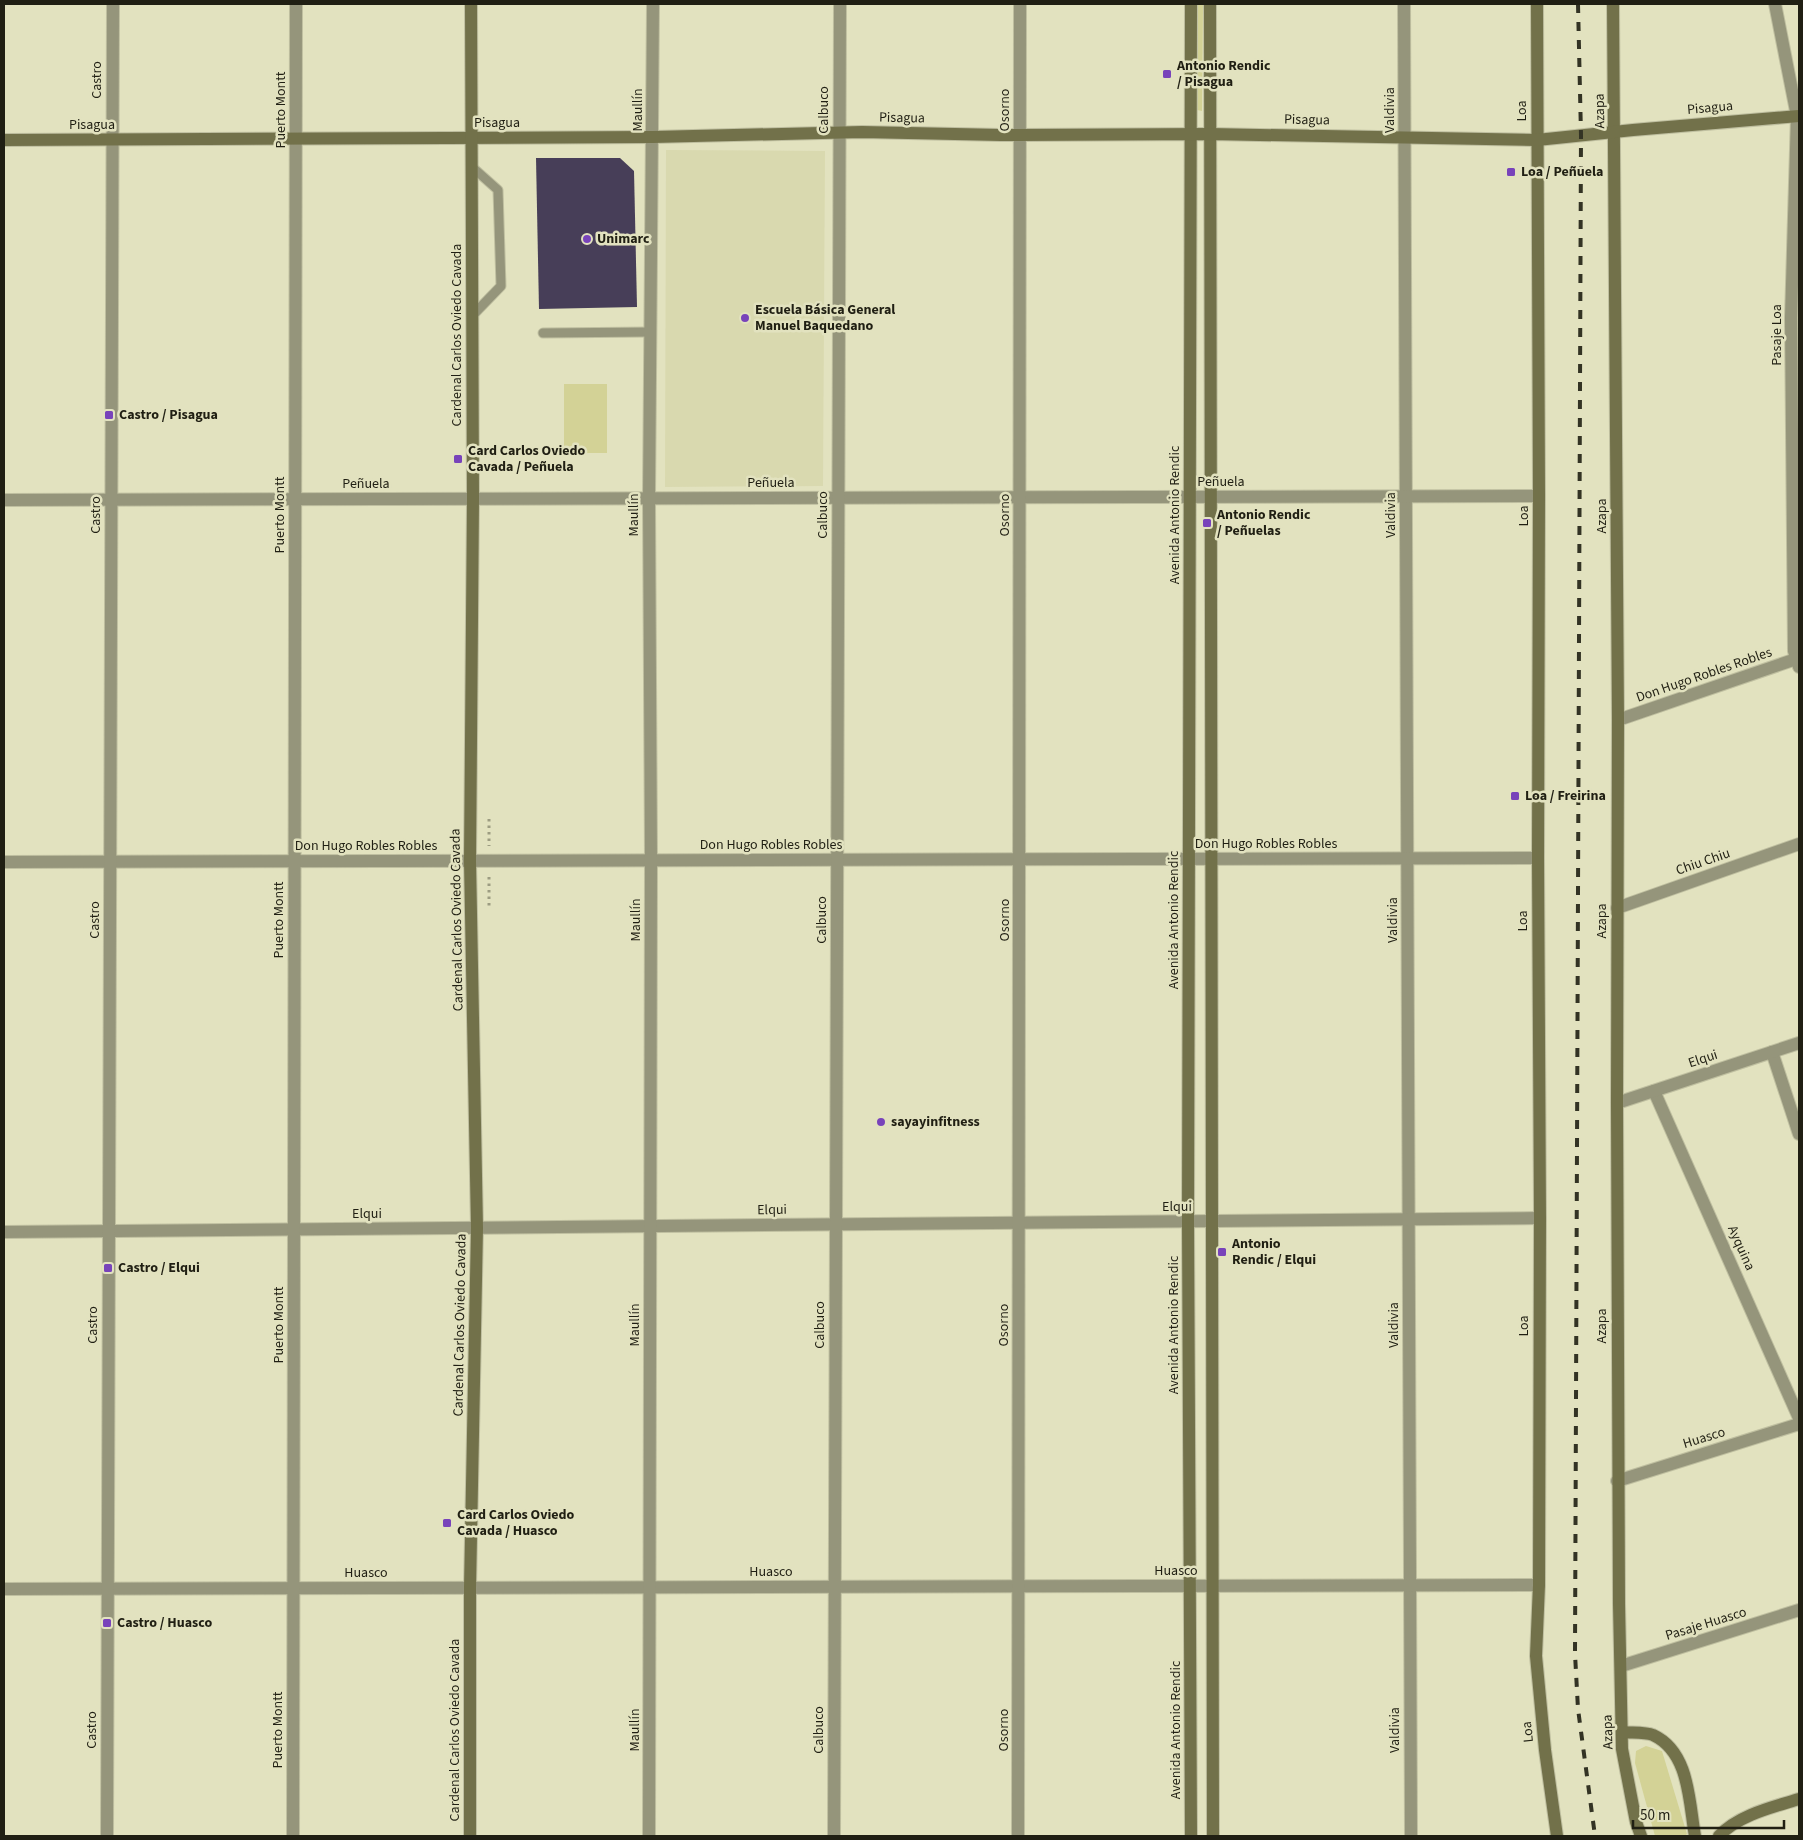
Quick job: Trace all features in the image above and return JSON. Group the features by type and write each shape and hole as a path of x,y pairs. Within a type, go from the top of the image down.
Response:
{"main road":[{"name":"Cardenal Carlos Oviedo Cavada","path":"470,1836 470,1588 477,1228 470,861 473,499 471,4"},
{"name":"Avenida Antonio Rendic","path":"1191,4 1188,1222 1191,1836"},
{"path":"1210,4 1213,1836"},
{"name":"Loa","path":"1537,4 1540,1218 1539,1585 1536,1656 1545,1750 1557,1836"},
{"name":"Azapa","path":"1613,4 1618,720 1617,1481 1622,1749 1636,1822 1641,1836"},
{"name":"Pisagua","path":"4,140 653,137 840,133 1020,135 1210,134 1537,140 1615,131 1798,116"},
{"path":"1622,1732 1653,1735 1671,1748 1684,1770 1695,1836"},
{"path":"1719,1836 1724,1830 1752,1815 1799,1798"}],"street":[{"name":"Castro","path":"107,1836 112,4"},
{"name":"Puerto Montt","path":"293,1836 296,4"},
{"name":"Maullín","path":"649,1836 651,860 649,499 653,4"},
{"name":"Calbuco","path":"834,1836 840,4"},
{"name":"Osorno","path":"1018,1836 1020,4"},
{"name":"Valdivia","path":"1404,4 1411,1836"},
{"name":"Pasaje Loa","path":"1775,4 1798,116 1795,316 1794,651 1798,662"},
{"name":"Peñuela","path":"4,500 1539,496"},
{"name":"Don Hugo Robles Robles","path":"1618,720 1798,662"},
{"name":"Chiu Chiu","path":"1617,908 1799,844"},
{"name":"Don Hugo Robles Robles","path":"4,862 1538,858"},
{"name":"Elqui","path":"1617,1103 1799,1043"},
{"path":"1772,1052 1799,1134"},
{"name":"Ayquina","path":"1654,1091 1799,1418"},
{"name":"Elqui","path":"4,1232 1540,1218"},
{"name":"Huasco","path":"1617,1481 1799,1424"},
{"name":"Huasco","path":"4,1589 1539,1585"},
{"name":"Pasaje Huasco","path":"1621,1666 1799,1610"}],"lane":[{"path":"471,166 498,190 501,286 472,316"},
{"path":"543,333 651,332"}],"shaded area":[{"path":"1198,4 1203,4 1202,111 1197,110"},
{"name":"Escuela Básica General Manuel Baquedano","path":"666,150 825,151 823,486 665,487"},
{"path":"564,384 607,384 607,453 564,453"},
{"path":"1646,1746 1662,1751 1687,1834 1685,1836 1655,1836 1635,1763 1636,1751"}],"building":[{"name":"Unimarc","path":"536,158 620,158 634,171 637,307 539,309"}],"railway":[{"path":"1578,4 1581,135 1575,1654 1578,1709 1595,1836"}],"place":[{"name":"Antonio Rendic / Pisagua","path":"1167,74"},
{"name":"Loa / Peñuela","path":"1511,172"},
{"name":"Unimarc","path":"587,239"},
{"name":"Escuela Básica General Manuel Baquedano","path":"745,318"},
{"name":"Castro / Pisagua","path":"109,415"},
{"name":"Card Carlos Oviedo Cavada / Peñuela","path":"458,459"},
{"name":"Antonio Rendic / Peñuelas","path":"1207,523"},
{"name":"Loa / Freirina","path":"1515,796"},
{"name":"sayayinfitness","path":"881,1122"},
{"name":"Antonio Rendic / Elqui","path":"1222,1252"},
{"name":"Castro / Elqui","path":"108,1268"},
{"name":"Card Carlos Oviedo Cavada / Huasco","path":"447,1523"},
{"name":"Castro / Huasco","path":"107,1623"}]}
